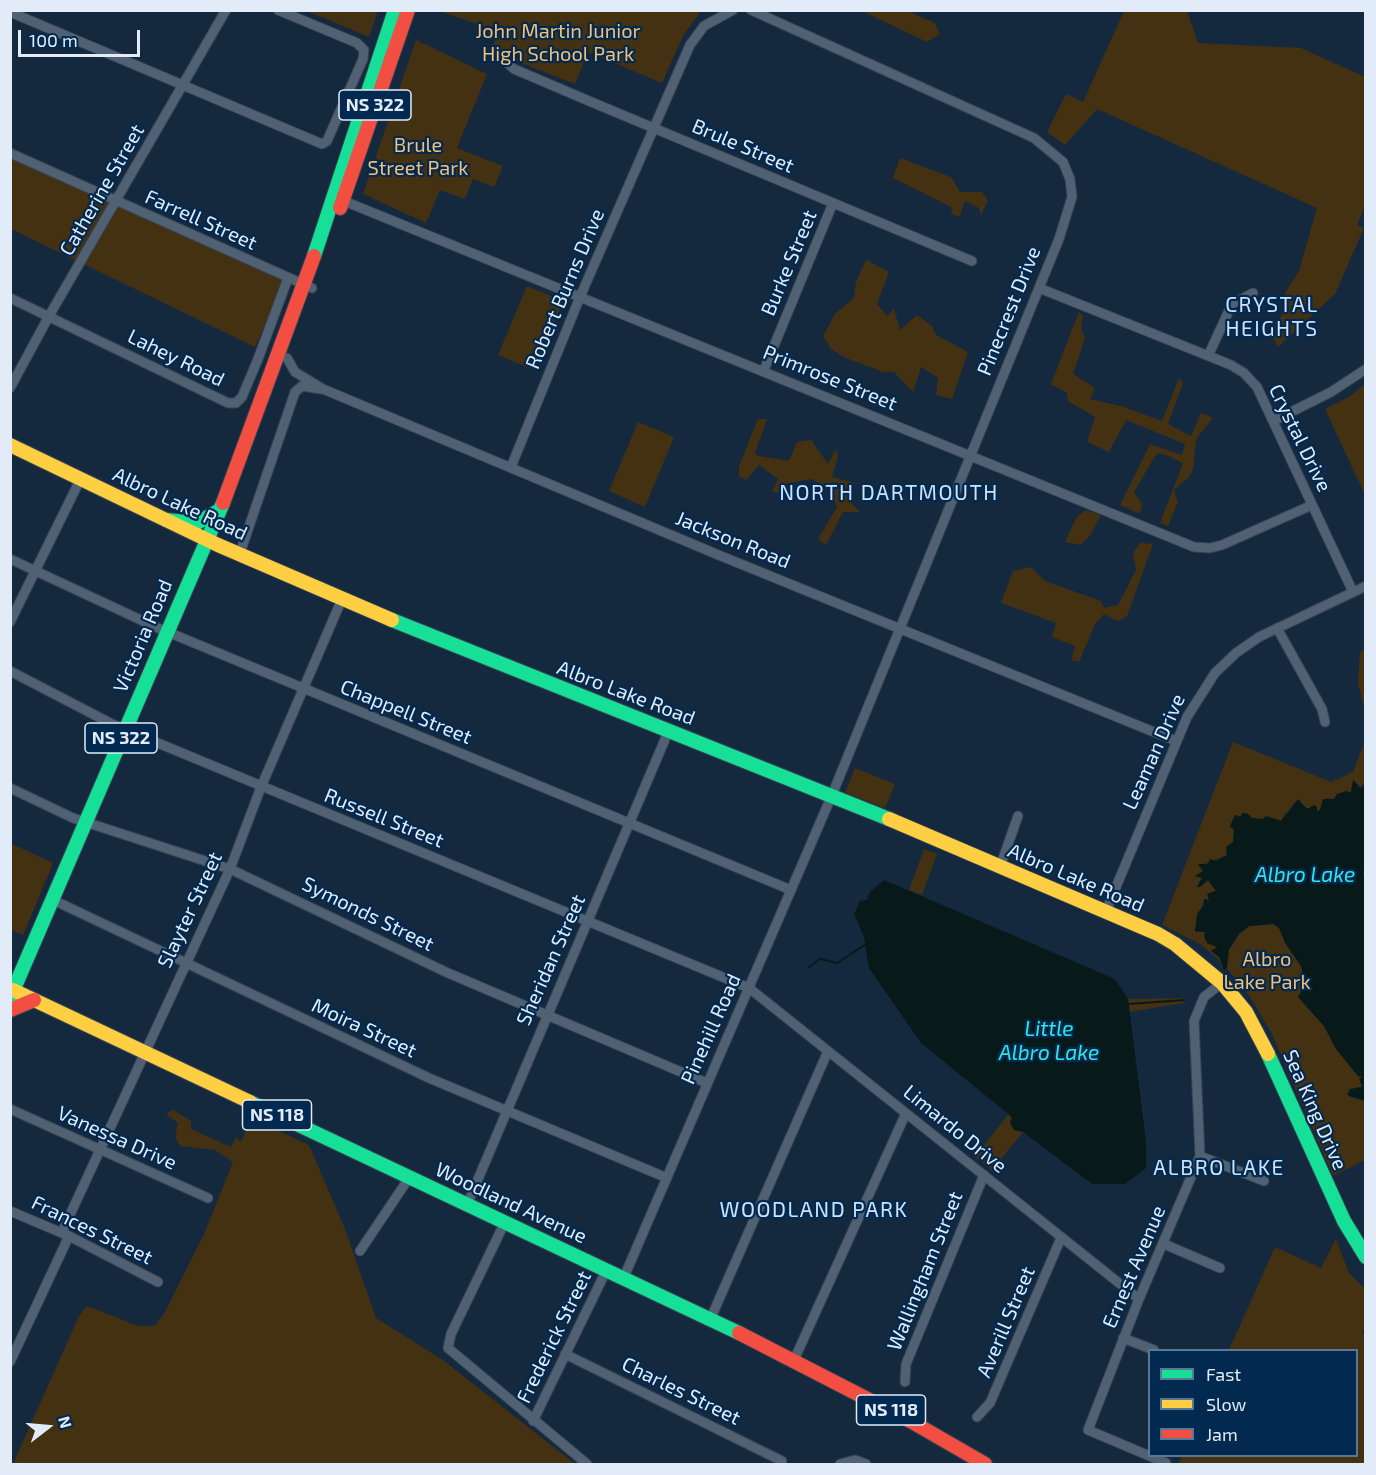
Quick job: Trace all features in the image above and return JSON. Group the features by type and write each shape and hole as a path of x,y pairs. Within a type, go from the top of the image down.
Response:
{"main road":[{"name":"Victoria Road","path":"338,199 337,182 395,10"},
{"name":"Victoria Road","path":"12,994 218,511 253,446 287,358 338,199 408,10"},
{"name":"Victoria Road","path":"229,489 308,287"},
{"name":"Albro Lake Road","path":"10,445 166,520 342,599 583,698 832,795 1106,911 1175,944 1222,983"},
{"path":"166,520 197,523 218,511"},
{"name":"Sea King Drive","path":"1222,983 1234,996 1261,1038 1344,1221 1365,1257"},
{"name":"Woodland Avenue","path":"12,994 34,1000 624,1277 794,1360 914,1423 985,1464"},
{"path":"10,1010 34,1000"}],"street":[{"name":"Catherine Street","path":"10,388 49,316 226,10"},
{"path":"10,12 185,84 322,144 327,141 359,69 364,50 357,43 278,10"},
{"path":"654,127 699,31 733,10"},
{"name":"Pinecrest Drive","path":"751,10 1034,138 1053,151 1063,162 1070,179 1072,197 1069,214 832,795"},
{"name":"Brule Street","path":"503,60 514,69 972,261"},
{"name":"Robert Burns Drive","path":"511,466 580,297 654,127"},
{"name":"Farrell Street","path":"10,153 308,287"},
{"name":"Primrose Street","path":"338,199 1199,548 1222,545 1312,505"},
{"name":"Burke Street","path":"764,370 833,203"},
{"name":"Lahey Road","path":"10,298 228,403 236,403 242,397 258,359 288,279"},
{"name":"Crystal Drive","path":"1039,288 1208,356 1244,373 1257,387 1353,592"},
{"path":"1208,356 1232,304 1253,293"},
{"name":"Jackson Road","path":"287,358 295,372 323,389 721,556 899,626 1176,741"},
{"path":"1273,421 1331,392 1365,369"},
{"path":"240,554 295,392 302,386 323,389"},
{"path":"10,622 81,478"},
{"name":"Chappell Street","path":"10,559 167,632 791,890"},
{"name":"Leaman Drive","path":"1106,911 1176,741 1193,704 1215,673 1236,653 1277,628 1365,586"},
{"name":"Slayter Street","path":"10,1362 66,1234 99,1150 230,868 261,787 342,599"},
{"path":"1277,628 1322,709 1325,722"},
{"name":"Russell Street","path":"10,671 125,729 749,988"},
{"name":"Sheridan Street","path":"467,1205 669,730"},
{"name":"Symonds Street","path":"10,788 84,821 230,868 448,973 707,1083"},
{"name":"Pinehill Road","path":"624,1277 832,795"},
{"path":"1000,867 1018,816"},
{"name":"Moira Street","path":"51,899 185,964 508,1112 667,1179"},
{"name":"Ernest Avenue","path":"1148,1455 1088,1430 1123,1338 1200,1156 1194,1021 1204,997 1222,983"},
{"name":"Limardo Drive","path":"749,988 1139,1299"},
{"path":"711,1320 828,1051"},
{"name":"Vanessa Drive","path":"10,1109 208,1198"},
{"path":"794,1360 906,1113"},
{"path":"1200,1156 1264,1181"},
{"name":"Wallingham Street","path":"905,1382 906,1364 984,1175"},
{"path":"360,1251 409,1178"},
{"name":"Frances Street","path":"10,1211 66,1234 158,1282"},
{"path":"505,1222 447,1343 452,1354 587,1464"},
{"name":"Averill Street","path":"977,1417 990,1403 1061,1238"},
{"path":"1164,1244 1220,1268"},
{"name":"Frederick Street","path":"533,1421 607,1269"},
{"path":"1123,1338 1151,1349"},
{"name":"Charles Street","path":"565,1354 782,1461"},
{"name":"Ernest Avenue","path":"1152,1457 1166,1463"},
{"path":"840,1464 855,1460 866,1464"}],"green space":[{"name":"John Martin Junior High School Park","path":"696,10 700,13 684,34 662,83 588,52 575,84 491,51 495,40 489,38 486,27 439,11"},
{"path":"307,11 378,11 369,37"},
{"path":"862,11 908,11 935,23 940,34 927,42"},
{"path":"1124,11 1187,11 1198,43 1301,48 1365,77 1365,206 1357,225 1364,228 1335,294 1278,347 1270,331 1289,306 1284,295 1299,271 1317,208 1097,109 1065,145 1047,132 1066,94 1083,102"},
{"name":"Brule Street Park","path":"416,40 487,74 457,148 503,166 494,187 473,179 465,199 440,190 426,223 363,194"},
{"path":"10,156 285,280 255,347 11,229"},
{"path":"900,158 951,177 960,192 982,192 988,200 981,215 979,208 965,201 959,217 952,214 951,207 893,178"},
{"path":"866,260 889,272 877,304 887,316 894,309 900,330 917,315 932,326 936,335 968,352 952,399 936,395 938,378 921,367 913,392 894,372 883,372 846,358 831,349 823,336 835,314 854,298 856,282"},
{"path":"527,286 563,301 534,370 498,355"},
{"path":"1079,312 1083,315 1081,328 1085,338 1073,374 1095,388 1090,399 1121,406 1162,421 1179,378 1183,383 1168,424 1191,436 1201,413 1213,418 1196,439 1193,469 1189,477 1174,490 1178,502 1168,526 1160,523 1183,463 1168,456 1159,453 1155,456 1134,492 1142,504 1140,514 1120,505 1150,444 1182,455 1185,444 1126,420 1109,452 1087,442 1095,417 1068,401 1067,393 1051,384"},
{"path":"1365,384 1365,495 1325,409 1349,397"},
{"path":"758,419 767,419 755,453 759,456 789,461 797,442 811,440 828,464 836,449 838,456 832,477 852,482 851,503 860,512 843,512 826,545 818,539 837,507 827,488 811,479 785,484 777,493 772,491 778,479 759,465 746,480 739,476 739,466"},
{"path":"638,422 674,437 645,507 609,491"},
{"path":"1085,510 1101,515 1089,537 1080,545 1065,542 1076,518"},
{"path":"1140,543 1153,544 1127,616 1118,621 1104,614 1095,624 1079,662 1071,660 1075,646 1052,637 1056,623 1001,603 1013,571 1031,567 1045,581 1101,601 1104,608 1118,605 1136,570 1133,553"},
{"path":"1365,649 1365,711 1358,683 1360,652"},
{"name":"Albro Lake Park","path":"1365,741 1365,782 1361,788 1354,780 1350,793 1347,791 1337,794 1334,799 1327,798 1321,810 1317,811 1315,806 1307,809 1301,803 1293,803 1291,811 1285,814 1281,821 1266,816 1263,819 1252,818 1242,813 1241,817 1235,815 1230,827 1234,830 1233,842 1226,847 1227,855 1199,866 1203,871 1196,876 1202,878 1198,883 1201,886 1208,880 1216,891 1209,893 1209,901 1204,899 1195,932 1205,932 1205,938 1217,947 1212,952 1219,957 1224,970 1218,959 1200,944 1162,925 1233,742 1331,782 1353,772"},
{"path":"855,768 895,784 885,808 845,792"},
{"path":"10,843 53,863 23,935 11,930"},
{"path":"924,849 937,854 922,895 909,890"},
{"name":"Albro Lake Park","path":"1274,924 1283,932 1285,943 1301,966 1306,983 1310,985 1304,987 1303,1003 1324,1026 1336,1049 1358,1076 1362,1076 1362,1087 1356,1087 1349,1097 1365,1101 1365,1160 1333,1176 1271,1032 1250,997 1227,968 1227,954 1239,934 1250,926"},
{"path":"1186,998 1184,1003 1129,1012 1128,999"},
{"path":"173,1110 191,1121 191,1129 231,1147 236,1137 241,1142 251,1118 309,1145 345,1229 376,1318 443,1360 575,1464 13,1464 79,1316 87,1306 138,1326 155,1326 165,1312 204,1234 233,1162 215,1150 180,1146 175,1137 178,1123 166,1114"},
{"path":"1008,1115 1013,1119 1014,1130 1023,1132 992,1170 975,1157"},
{"path":"1336,1239 1349,1273 1365,1289 1365,1326 1362,1333 1366,1335 1365,1464 1178,1464 1182,1457 1358,1457 1358,1349 1229,1349 1275,1247 1321,1268"}],"water":[{"name":"Albro Lake","path":"1353,780 1360,788 1366,782 1366,868 1363,871 1366,893 1365,1101 1347,1095 1350,1089 1362,1087 1359,1079 1362,1077 1358,1076 1336,1049 1324,1026 1298,997 1303,988 1310,985 1305,983 1301,966 1285,943 1279,928 1274,924 1249,926 1239,934 1229,949 1227,968 1224,970 1219,957 1211,951 1217,947 1207,943 1205,932 1195,931 1197,914 1204,905 1204,899 1209,900 1207,894 1216,891 1208,880 1197,887 1202,878 1195,876 1203,871 1198,864 1208,864 1210,859 1216,861 1227,855 1226,847 1233,842 1234,829 1230,826 1235,815 1241,817 1242,813 1252,818 1263,819 1266,816 1281,821 1298,799 1307,809 1314,805 1317,811 1320,810 1323,799 1334,799 1337,794 1347,791 1351,793"},
{"name":"Little Albro Lake","path":"884,880 1115,979 1128,999 1146,1141 1146,1168 1125,1184 1092,1184 1023,1132 1014,1130 1010,1123 1012,1117 921,1043 869,968 864,937 854,914 860,901 867,900 869,893"}],"waterway":[{"path":"809,967 820,959 837,963 866,944"},
{"path":"1128,1004 1185,1000"}],"traffic: fast":[{"path":"314,256 395,10"},
{"path":"10,998 223,503"},
{"path":"166,520 197,523 218,511"},
{"path":"392,620 889,819"},
{"path":"1268,1054 1344,1221 1366,1257"},
{"path":"250,1102 739,1333"}],"traffic: slow":[{"path":"10,445 218,545 392,620"},
{"path":"889,819 1158,934 1175,944 1222,983 1246,1012 1268,1054"},
{"path":"13,990 250,1102"}],"traffic: jam":[{"path":"340,208 408,10"},
{"path":"223,503 314,256"},
{"path":"10,1010 34,1000"},
{"path":"739,1333 914,1423 985,1464"}],"district":[{"name":"CRYSTAL HEIGHTS","path":"1272,317"},
{"name":"NORTH DARTMOUTH","path":"889,493"},
{"name":"ALBRO LAKE","path":"1219,1168"},
{"name":"WOODLAND PARK","path":"814,1210"}]}
